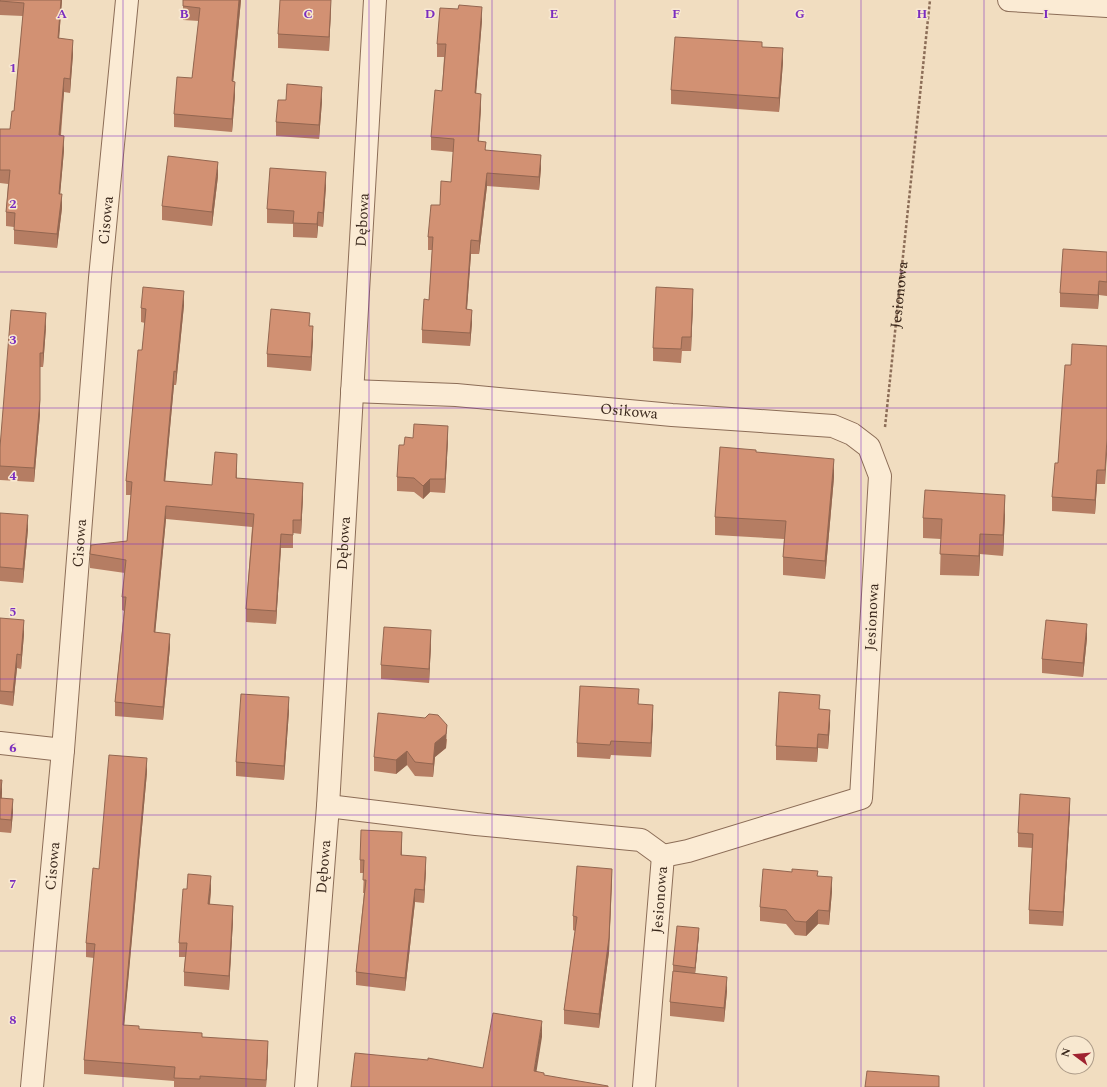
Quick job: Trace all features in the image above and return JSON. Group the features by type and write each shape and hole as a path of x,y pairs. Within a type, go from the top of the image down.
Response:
{"street":[{"name":"Cisowa","path":"32,1087 63,750 100,278 127,0"},
{"name":"Dębowa","path":"306,1087 328,806 375,0"},
{"path":"1009,0 1107,6"},
{"name":"Osikowa","path":"352,391 456,395 672,415 833,426 852,434 869,447 880,476"},
{"name":"Jesionowa","path":"644,1087 662,856 688,850 861,798 880,476"},
{"path":"0,743 63,750"},
{"path":"328,806 476,824 641,840 662,856"}],"path":[{"name":"Jesionowa","path":"885,428 930,0"}],"building":[{"path":"0,0 61,0 58,38 73,40 70,79 64,78 59,135 64,136 59,194 62,194 57,234 14,230 15,213 6,212 10,170 0,170 0,129 10,129 12,111 14,111 24,3"},
{"path":"183,0 239,0 232,81 235,82 232,119 174,114 177,77 192,78 200,8 183,6"},
{"path":"280,0 331,0 329,37 278,34"},
{"path":"459,5 482,7 475,93 481,94 478,141 486,142 485,150 541,155 539,177 487,173 479,241 471,240 466,309 472,310 470,333 422,330 424,299 429,300 433,237 428,237 431,205 440,205 441,181 451,182 454,139 431,137 435,90 442,91 446,44 437,44 440,8 458,9"},
{"path":"675,37 762,42 762,47 783,48 779,98 671,90"},
{"path":"287,84 322,87 319,125 276,122 278,100 286,100"},
{"path":"168,156 218,162 212,212 162,206"},
{"path":"270,168 326,172 323,213 318,212 317,224 293,223 294,211 267,209"},
{"path":"1063,249 1107,252 1107,282 1099,281 1098,295 1060,293"},
{"path":"143,287 184,291 176,372 174,371 164,481 212,485 215,452 237,454 236,478 303,483 301,520 293,520 293,535 281,534 276,611 246,609 254,514 166,506 154,632 170,634 163,707 115,702 126,597 122,597 126,560 90,554 91,545 127,541 132,482 126,481 138,350 142,350 146,309 141,308"},
{"path":"656,287 693,289 691,337 682,337 681,349 653,348"},
{"path":"271,309 310,313 309,326 313,326 311,357 267,354"},
{"path":"11,310 46,313 43,353 40,353 40,400 34,468 0,466 0,447"},
{"path":"1072,344 1107,346 1107,439 1105,470 1097,470 1095,500 1052,497 1055,463 1058,463 1065,365 1071,365"},
{"path":"414,424 448,426 445,479 430,479 423,486 414,478 397,477 399,445 404,445 405,437 413,438"},
{"path":"720,447 756,450 756,452 834,459 825,561 783,557 786,521 715,517"},
{"path":"925,490 1005,495 1003,535 980,534 979,556 940,554 942,519 923,518"},
{"path":"0,513 28,515 23,569 0,567"},
{"path":"0,618 24,620 21,655 17,654 13,692 0,691"},
{"path":"1046,620 1087,624 1083,663 1042,659"},
{"path":"384,627 431,630 429,669 381,665"},
{"path":"580,686 639,689 638,704 653,705 651,743 611,741 610,745 577,743"},
{"path":"779,692 820,695 819,709 830,710 828,735 818,734 817,748 776,746"},
{"path":"241,694 289,697 284,766 236,762"},
{"path":"378,713 425,718 429,714 438,715 447,725 446,734 435,743 433,764 415,762 407,751 396,760 374,757"},
{"path":"109,755 147,758 123,1025 139,1026 139,1029 202,1033 202,1037 268,1041 266,1080 200,1076 200,1079 174,1078 175,1067 84,1060 95,944 86,943 93,868 99,869"},
{"path":"0,780 2,780 0,798"},
{"path":"1020,794 1070,798 1063,912 1029,910 1033,834 1018,833"},
{"path":"0,798 13,799 11,820 0,819"},
{"path":"361,830 402,832 401,855 426,857 424,890 415,889 405,978 356,972 366,880 363,880 364,860 360,860"},
{"path":"577,866 612,869 609,938 599,1014 564,1010 577,917 573,916"},
{"path":"763,869 792,872 792,869 818,871 817,876 832,877 829,911 818,910 806,922 795,921 786,910 760,907"},
{"path":"188,874 211,876 208,904 233,906 229,976 184,972 187,943 179,943 183,889 187,889"},
{"path":"677,926 699,928 695,968 673,965"},
{"path":"673,971 727,977 724,1008 670,1002"},
{"path":"493,1013 542,1021 534,1071 544,1073 544,1075 608,1087 351,1087 355,1053 428,1060 428,1058 483,1068"},
{"path":"867,1071 939,1076 939,1087 865,1087"}]}
